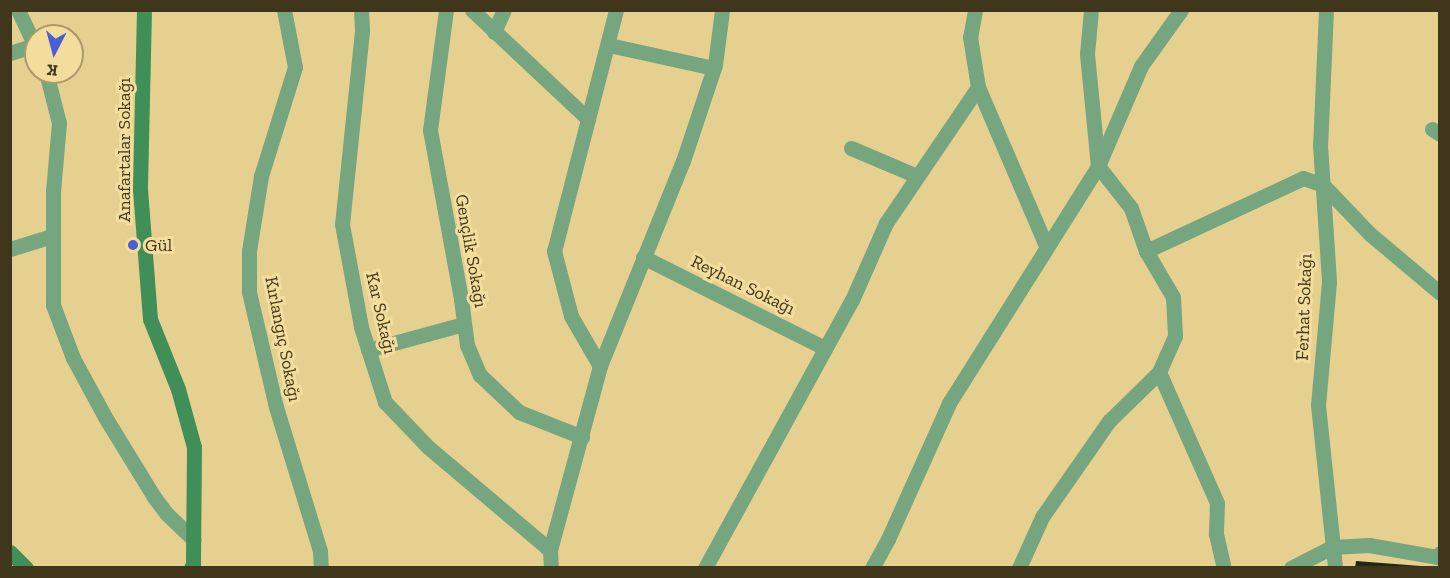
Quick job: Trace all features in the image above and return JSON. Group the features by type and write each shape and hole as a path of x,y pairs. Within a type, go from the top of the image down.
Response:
{"main road":[{"name":"Anafartalar Sokağı","path":"144,10 140,189 150,319 178,389 195,447 194,540 191,567"}],"street":[{"path":"18,10 24,24"},
{"name":"Kırlangıç Sokağı","path":"284,10 296,67 261,176 249,250 249,292 276,407 320,551 321,567"},
{"name":"Kar Sokağı","path":"361,10 362,31 342,224 361,327 385,402 428,447 550,550"},
{"name":"Gençlik Sokağı","path":"446,10 430,130 467,345 480,375 519,412 582,437"},
{"path":"472,10 588,119"},
{"path":"494,32 504,10"},
{"path":"600,366 571,316 554,251 609,45 616,10"},
{"path":"551,567 550,550 600,366 683,161 714,68 722,10"},
{"path":"975,10 970,37 978,87 1046,246"},
{"path":"1019,567 1042,517 1109,421 1159,372 1175,336 1173,297 1146,251 1131,208 1098,166 1087,54 1091,10"},
{"path":"873,567 888,539 949,403 1098,166 1141,66 1181,10"},
{"name":"Ferhat Sokağı","path":"1326,10 1320,145 1329,282 1318,405 1335,567"},
{"path":"609,45 714,68"},
{"path":"49,84 59,123 52,236 53,305 73,358 105,417 154,497 167,514 194,540"},
{"path":"705,567 852,300 886,223 978,87"},
{"path":"851,148 918,176"},
{"path":"1146,251 1304,178 1323,185 1370,234 1440,292"},
{"path":"10,249 52,236"},
{"name":"Reyhan Sokağı","path":"643,257 825,348"},
{"path":"368,350 464,324"},
{"path":"1159,372 1217,503 1216,534 1224,567"},
{"path":"1291,567 1332,547 1369,545 1439,556"}],"building":[{"path":"1356,561 1421,566 1421,568 1355,568"}],"place":[{"name":"Gül","path":"133,245"}]}
